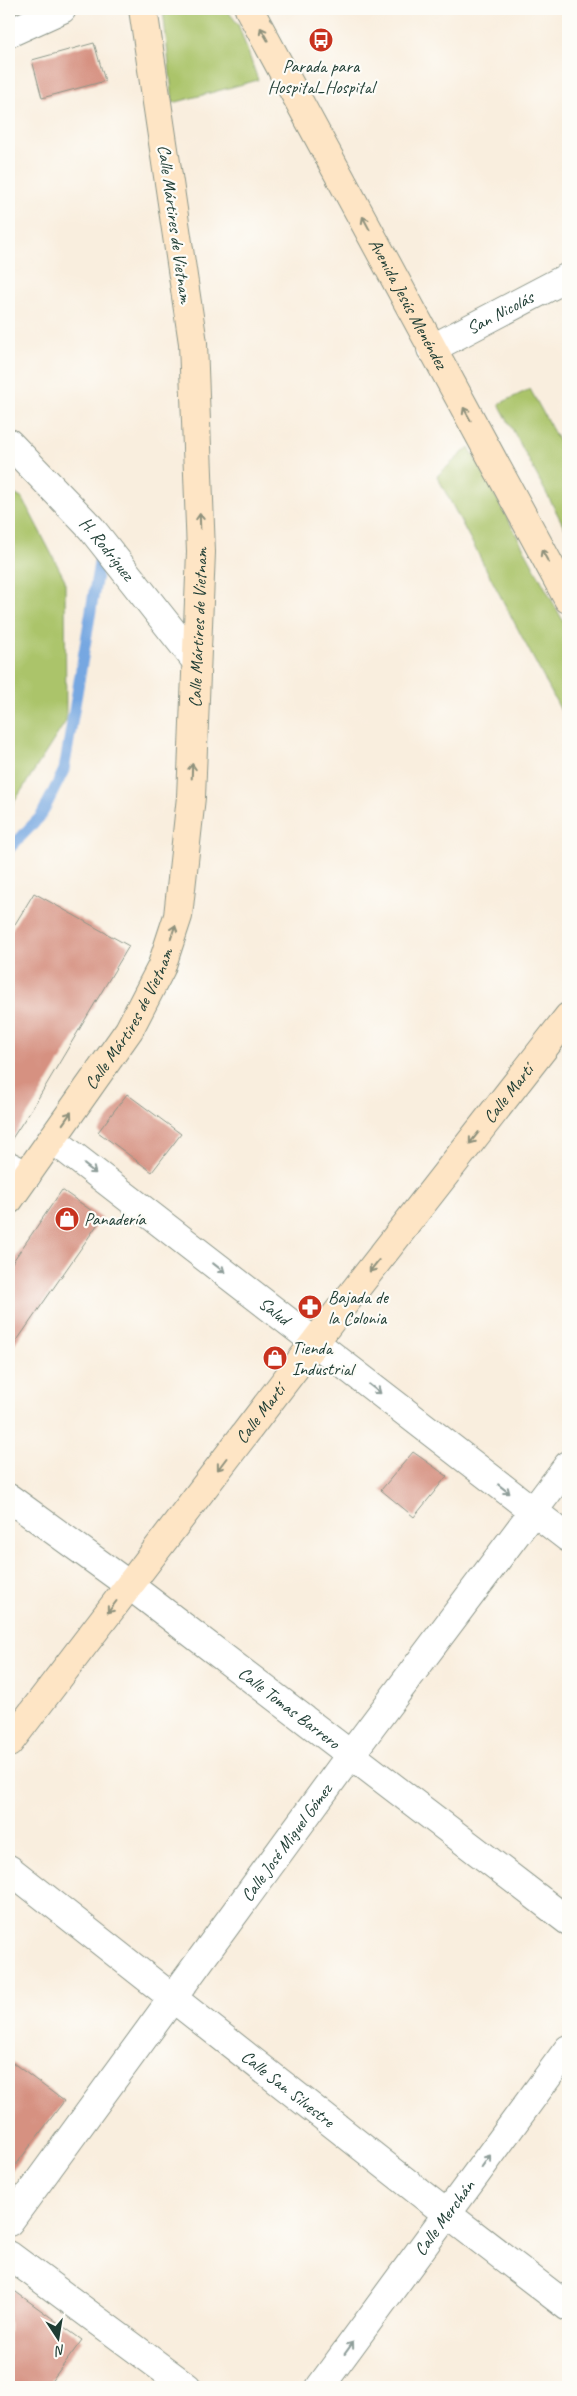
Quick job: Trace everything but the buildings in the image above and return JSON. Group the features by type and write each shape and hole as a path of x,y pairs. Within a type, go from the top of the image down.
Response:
{"main road":[{"name":"Calle Mártires de Vietnam","path":"9,1200 18,1170 52,1140 130,1030 161,968 178,916 191,797 201,552 193,343 142,9"},
{"name":"Avenida Jesús Menéndez","path":"249,9 365,220 431,349 568,599"},
{"name":"Calle Martí","path":"9,1743 315,1342 568,1017"}],"street":[{"path":"9,33 62,9"},
{"name":"San Nicolás","path":"431,349 568,277"},
{"name":"H. Rodríguez","path":"9,443 91,528 196,661"},
{"name":"Salud","path":"52,1140 568,1538"},
{"name":"Calle José Miguel Gómez","path":"9,2222 351,1754 568,1465"},
{"name":"Calle Tomas Barrero","path":"9,1498 130,1585 568,1920"},
{"name":"Calle San Silvestre","path":"9,1869 568,2307"},
{"name":"Calle Merchán","path":"320,2387 568,2049"},
{"path":"9,2254 188,2387"}],"green space":[{"path":"163,9 226,9 238,24 258,80 173,103"},
{"path":"530,389 568,458 568,534 499,404"},
{"path":"469,447 568,630 568,724 437,476"},
{"path":"9,491 23,499 65,580 66,721 9,810"}],"waterway":[{"path":"9,849 41,816 64,770 100,557"}],"place":[{"name":"Parada para Hospital_Hospital","path":"321,40"},
{"name":"Panadería","path":"67,1219"},
{"name":"Bajada de la Colonia","path":"310,1307"},
{"name":"Tienda Industrial","path":"275,1358"}]}
